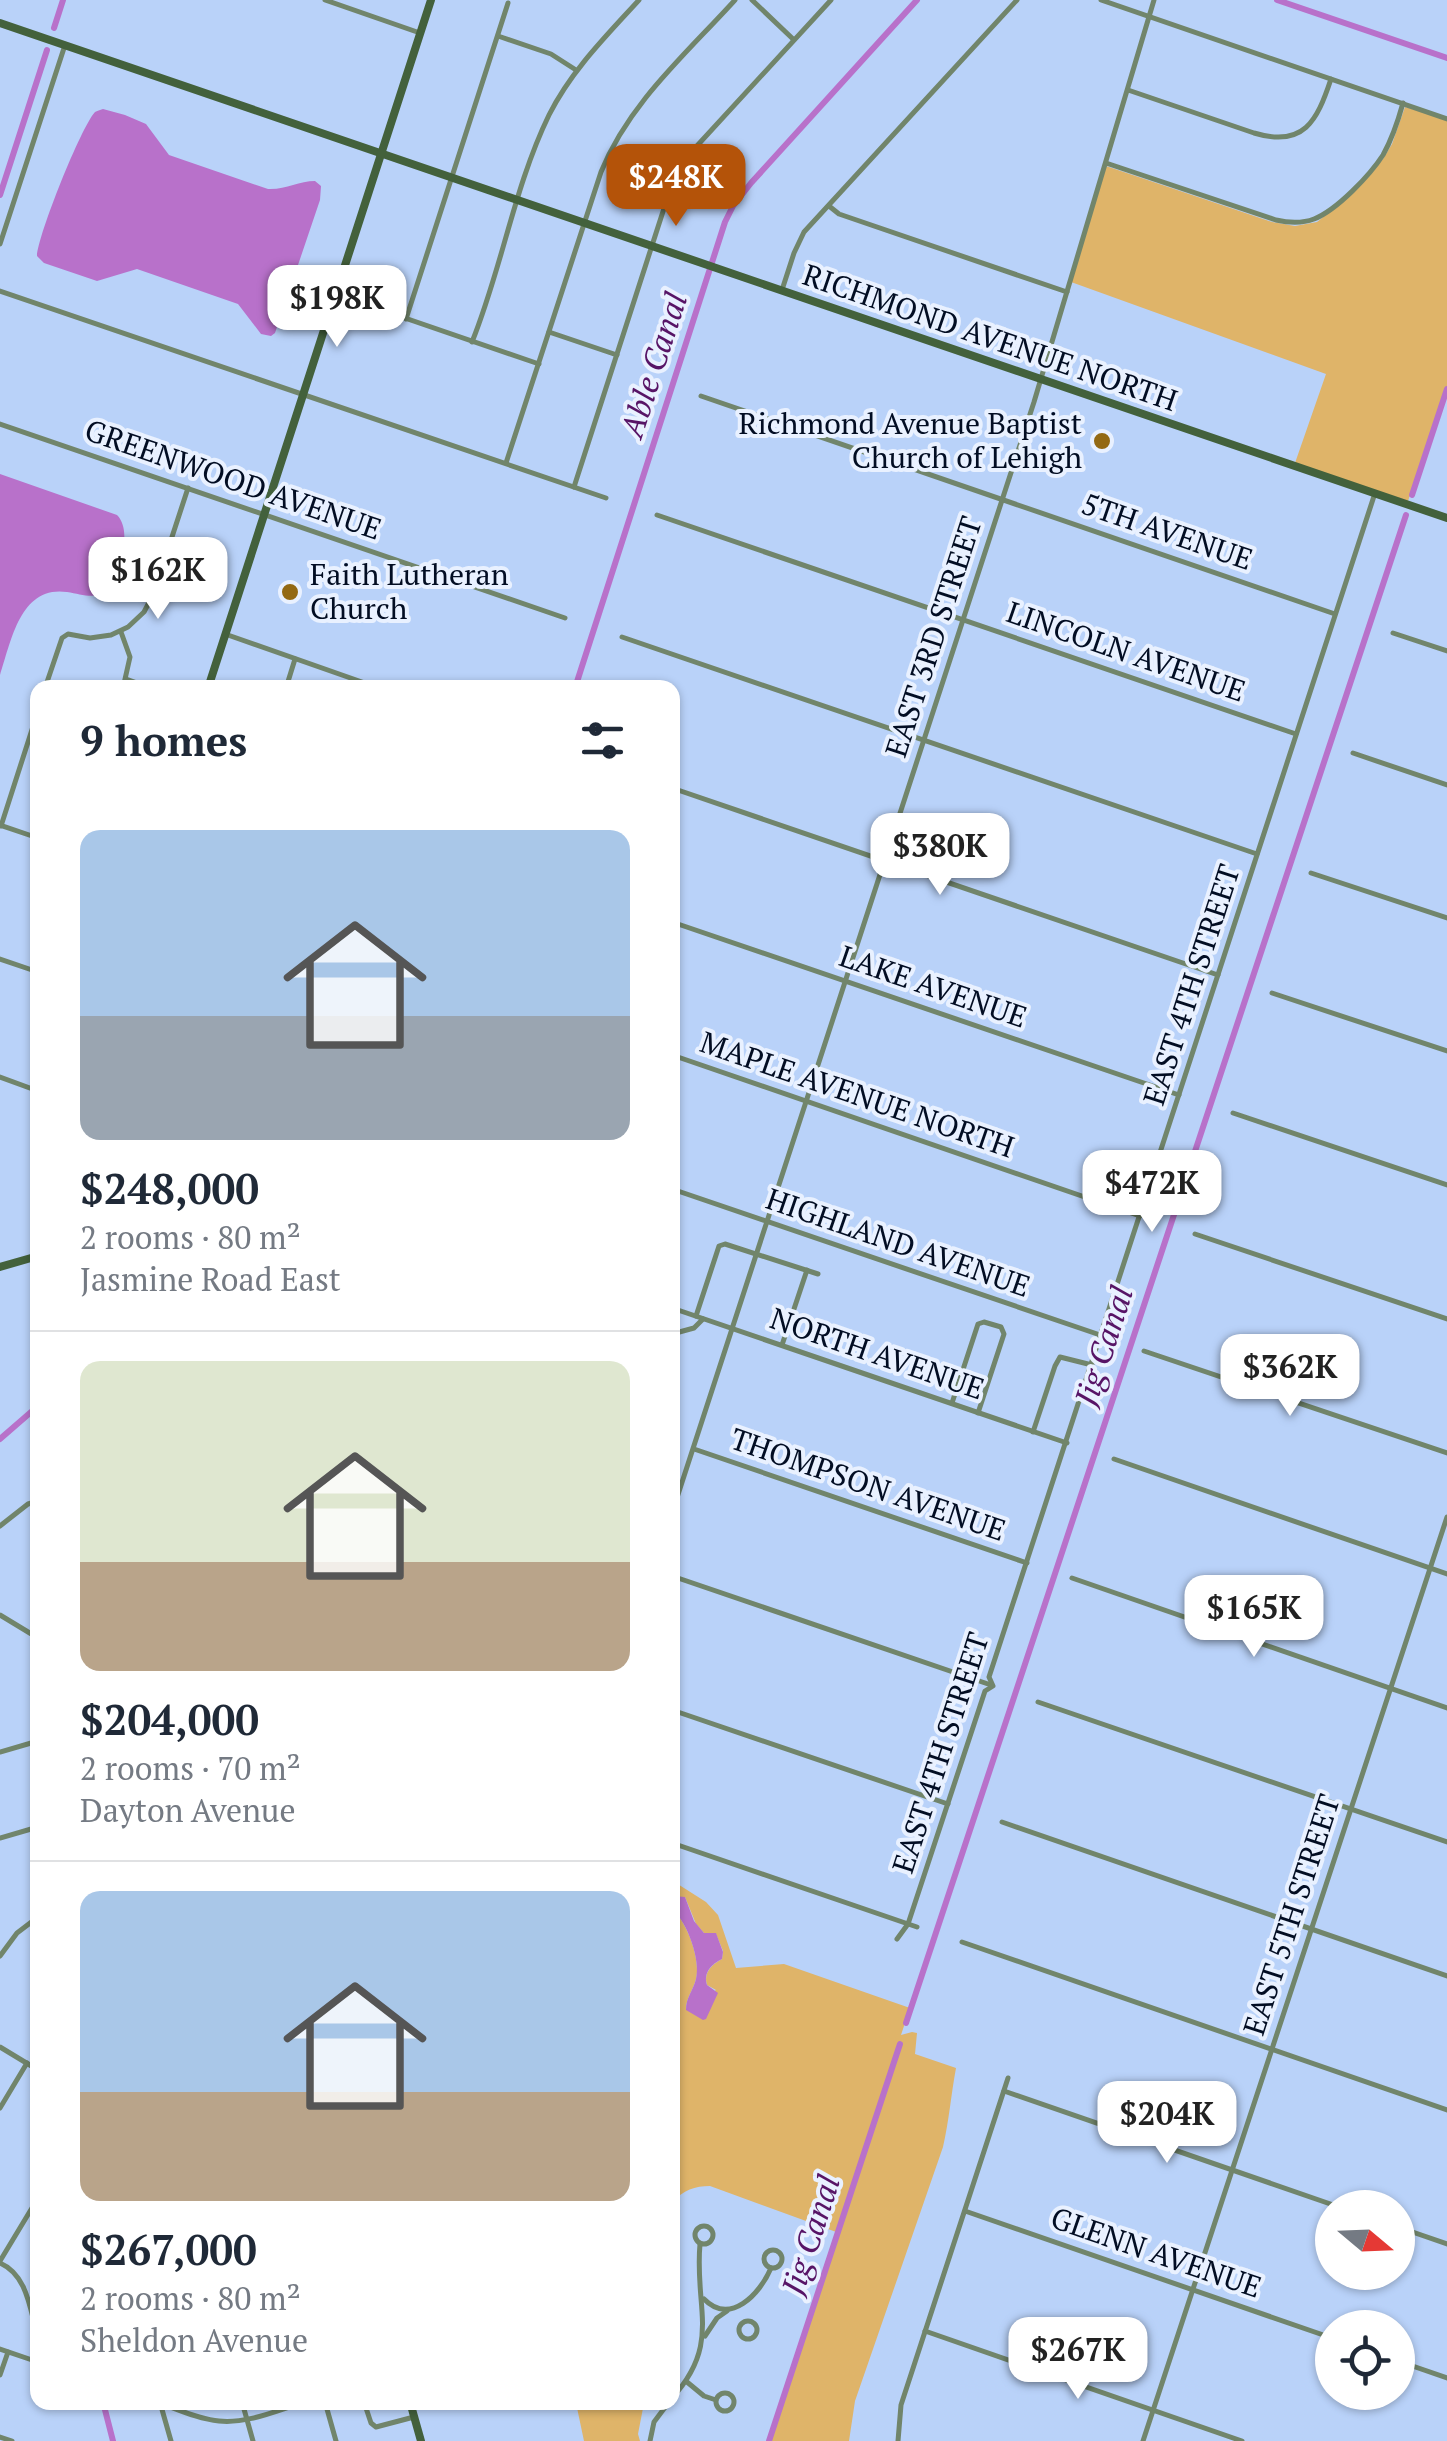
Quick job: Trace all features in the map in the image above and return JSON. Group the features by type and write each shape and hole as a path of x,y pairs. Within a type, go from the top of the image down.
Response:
{"street":[{"path":"325,0 420,32"},
{"path":"211,680 431,0"},
{"path":"472,342 548,117 576,70 639,0"},
{"path":"506,463 601,172 624,126 649,92 735,0"},
{"path":"752,0 794,40"},
{"path":"574,487 674,182 688,157 831,0"},
{"path":"782,290 800,240 1017,0"},
{"path":"1101,0 1447,118"},
{"name":"EAST 3RD STREET","path":"680,1490 1002,500 1154,0"},
{"path":"406,319 508,2"},
{"name":"RICHMOND AVENUE NORTH","path":"0,23 1447,518"},
{"path":"498,36 544,51 576,70"},
{"path":"0,244 65,44"},
{"path":"1128,90 1254,133 1284,138 1313,122 1332,79"},
{"path":"1106,163 1282,222 1303,222 1312,220 1364,179 1390,141 1403,103"},
{"path":"829,206 840,214 1067,292"},
{"path":"0,291 606,498"},
{"path":"336,294 539,364"},
{"path":"549,332 617,354"},
{"name":"5TH AVENUE","path":"700,396 1336,614"},
{"name":"GREENWOOD AVENUE","path":"0,424 565,618"},
{"path":"48,680 62,638 68,634 98,638 121,632 137,620 150,601 188,488"},
{"name":"EAST 4TH STREET","path":"898,1940 908,1924 985,1692 993,1686 989,1677 1092,1365 1105,1337 1140,1216 1376,494"},
{"name":"LINCOLN AVENUE","path":"657,514 1296,734"},
{"path":"121,632 130,656 129,680"},
{"path":"1392,633 1447,651"},
{"path":"225,634 349,680"},
{"path":"622,637 1258,854"},
{"path":"288,680 295,659"},
{"path":"30,735 0,825 30,835"},
{"path":"1354,754 1447,785"},
{"path":"680,791 1218,975"},
{"path":"1311,873 1447,918"},
{"name":"LAKE AVENUE","path":"680,925 1179,1095"},
{"path":"0,959 30,969"},
{"path":"1272,993 1447,1052"},
{"name":"MAPLE AVENUE NORTH","path":"680,1059 1140,1216"},
{"path":"0,1078 30,1087"},
{"path":"1233,1113 1447,1185"},
{"name":"HIGHLAND AVENUE","path":"680,1192 1105,1337"},
{"path":"1195,1234 1447,1318"},
{"path":"680,1332 694,1328 700,1318 719,1246 725,1244 818,1274"},
{"path":"0,1267 30,1258"},
{"path":"782,1345 807,1270"},
{"name":"NORTH AVENUE","path":"680,1311 1067,1443"},
{"path":"952,1404 978,1324 984,1322 1001,1328 1004,1334 978,1413"},
{"path":"1144,1352 1447,1452"},
{"path":"1033,1432 1060,1357 1092,1365"},
{"name":"THOMPSON AVENUE","path":"694,1449 1027,1563"},
{"path":"1114,1459 1447,1574"},
{"path":"0,1526 30,1504"},
{"name":"EAST 5TH STREET","path":"1143,2441 1447,1517"},
{"path":"1072,1578 1447,1708"},
{"path":"680,1579 993,1686"},
{"path":"0,1615 30,1633"},
{"path":"1038,1702 1447,1842"},
{"path":"680,1713 948,1804"},
{"path":"0,1752 30,1743"},
{"path":"1002,1822 1447,1976"},
{"path":"0,1838 30,1829"},
{"path":"680,1846 917,1927"},
{"path":"0,1956 12,1938 30,1923"},
{"path":"962,1942 1447,2110"},
{"path":"0,2047 30,2065"},
{"path":"0,2108 27,2063"},
{"path":"898,2441 901,2405 1008,2078"},
{"path":"1004,2091 1315,2199"},
{"path":"30,2211 0,2262 14,2271 22,2283 30,2310"},
{"name":"GLENN AVENUE","path":"965,2211 1315,2332"},
{"path":"1415,2233 1447,2244"},
{"path":"680,2389 698,2363 704,2338 700,2244"},
{"path":"704,2338 717,2318 754,2295 770,2268"},
{"path":"701,2292 704,2301 732,2309 744,2322"},
{"path":"925,2331 1242,2441"},
{"path":"0,2350 30,2359"},
{"path":"0,2376 8,2352"},
{"path":"1415,2366 1447,2378"},
{"path":"686,2382 716,2400"},
{"path":"161,2410 171,2441"},
{"path":"181,2410 212,2420 232,2421 278,2410"},
{"path":"244,2410 254,2441"},
{"path":"327,2410 336,2441"},
{"path":"366,2410 370,2423 376,2426 414,2417"},
{"path":"412,2410 421,2441"},
{"path":"650,2441 654,2422 663,2410"},
{"path":"0,2437 12,2441"}],"shaded area":[{"path":"1405,107 1447,119 1447,387 1408,501 1295,463 1326,374 1071,282 1106,166 1272,222 1295,226 1317,222 1353,193 1383,159"},
{"path":"103,109 146,124 169,155 268,189 315,181 321,186 320,200 275,333 261,334 238,304 137,269 97,281 44,263 37,256 71,159 95,112"},
{"path":"0,474 117,515 124,543 115,576 105,593 91,596 51,592 28,606 14,632 0,675"},
{"path":"680,1885 718,1915 736,1968 784,1964 910,2008 901,2035 917,2033 915,2054 956,2068 943,2147 855,2401 849,2441 768,2441 839,2233 710,2186 680,2195 680,1919 695,1952 697,1971 686,2010 716,1990 707,1985 706,1977 722,1959 723,1951 716,1934 704,1933 696,1924 685,1897 680,1897"},
{"path":"680,1897 685,1897 694,1921 704,1933 716,1933 723,1952 722,1959 707,1972 707,1985 718,1993 703,2020 686,2010 697,1971 688,1932 680,1919"},
{"path":"577,2410 643,2410 640,2441 584,2441"}],"waterway":[{"path":"54,28 63,0"},
{"name":"Able Canal","path":"578,680 725,222 751,183 917,0"},
{"name":"Jig Canal","path":"1277,0 1447,58"},
{"path":"0,195 47,50"},
{"name":"Jig Canal","path":"1412,495 1447,389"},
{"name":"Jig Canal","path":"906,2023 1406,515"},
{"name":"Able Canal","path":"0,1439 30,1413"},
{"name":"Jig Canal","path":"769,2441 900,2044"},
{"path":"105,2410 113,2441"}],"place":[{"name":"Richmond Avenue Baptist Church of Lehigh","path":"1102,441"},
{"name":"Faith Lutheran Church","path":"290,592"}]}
